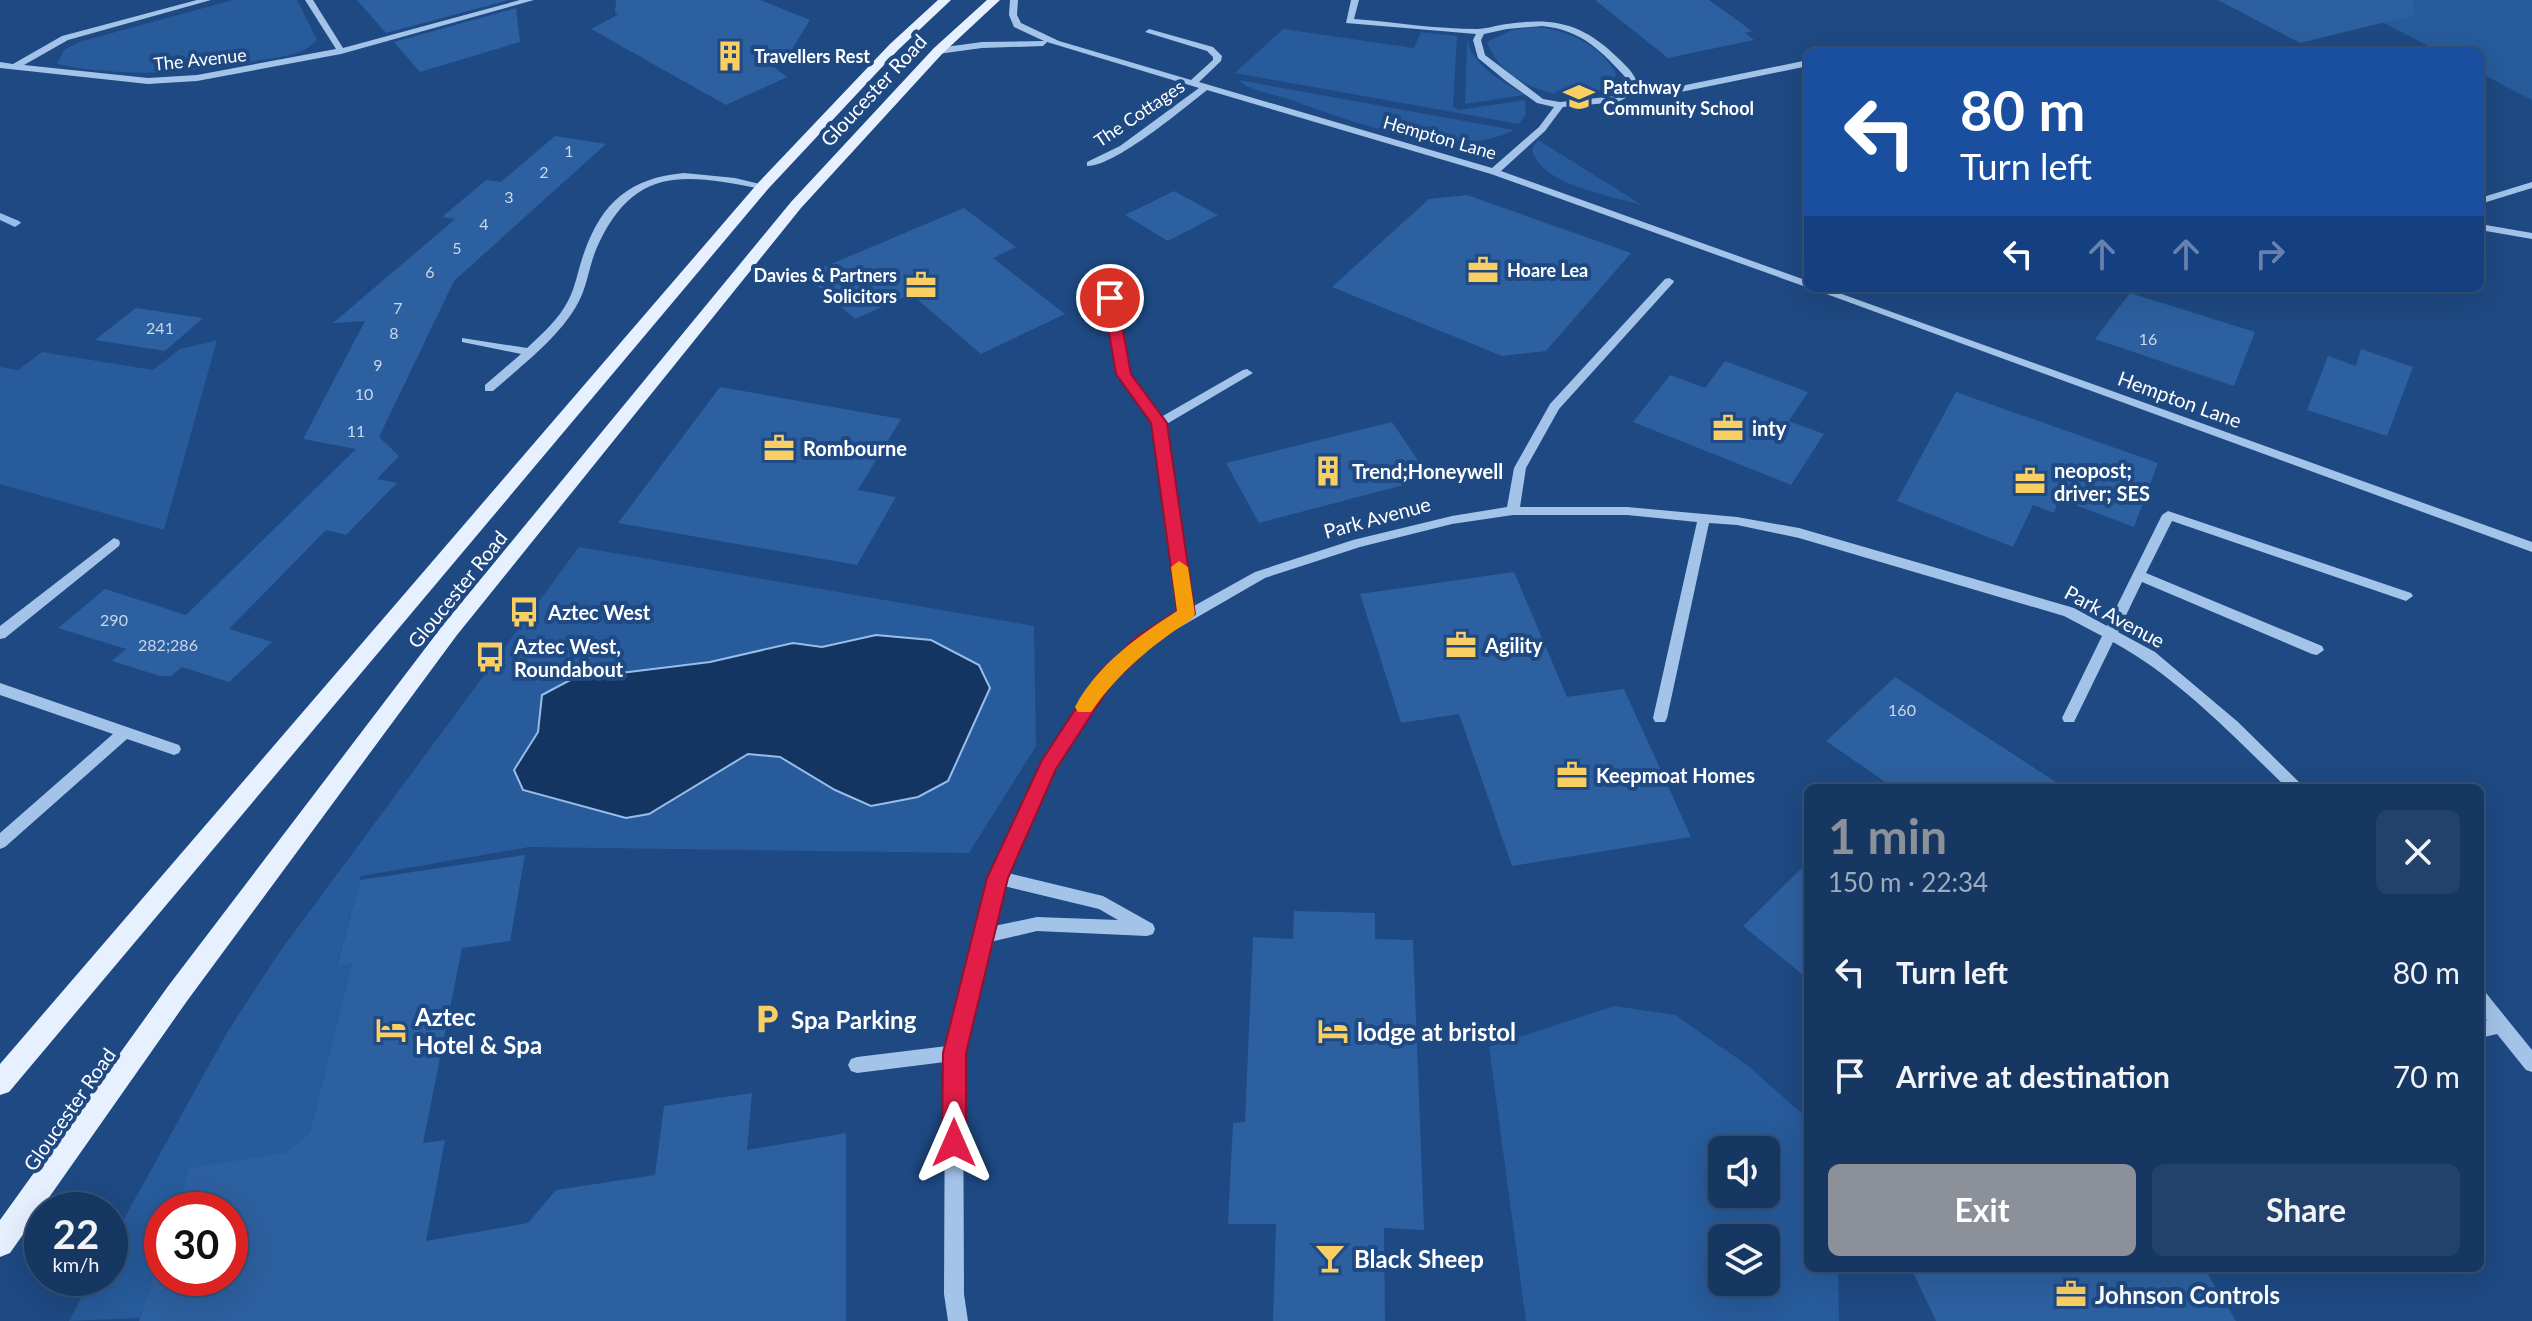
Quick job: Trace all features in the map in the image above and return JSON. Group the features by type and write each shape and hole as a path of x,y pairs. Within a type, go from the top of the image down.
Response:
{"main road":[{"name":"Gloucester Road","path":"0,1083 763,186 894,47 945,0"},
{"name":"Gloucester Road","path":"0,1243 178,993 450,630 796,205 938,51 994,0"}],"street":[{"path":"14,67 65,38 207,0"},
{"path":"309,0 341,51"},
{"name":"The Avenue","path":"0,65 172,80 239,72 341,51 530,0"},
{"name":"Hempton Lane","path":"1014,0 1013,15 1017,25 1056,43 1494,172 1804,284"},
{"path":"1355,0 1349,21 1481,32 1558,22 1579,29 1633,79 1633,90"},
{"path":"1149,32 1210,49 1218,56 1217,61 1192,84"},
{"path":"1481,32 1477,40 1481,56 1540,101 1560,105 1618,99 1633,90 1666,92 1804,64"},
{"name":"Hempton Lane","path":"938,51 1023,41 1056,43"},
{"name":"The Cottages","path":"1090,164 1123,148 1205,88"},
{"path":"1494,172 1542,129 1560,105"},
{"path":"489,388 550,333 573,303 592,246 619,200 638,186 676,173 763,186"},
{"path":"2484,200 2532,185"},
{"path":"2484,228 2532,236"},
{"path":"1513,511 1520,468 1554,407 1669,281"},
{"name":"Hempton Lane","path":"1826,292 2532,547"},
{"path":"1110,298 1124,374 1159,423 1186,614"},
{"path":"466,340 529,352"},
{"path":"1159,423 1247,373"},
{"name":"Park Avenue","path":"958,1321 954,1294 954,1053 998,878 1048,765 1105,678 1144,641 1186,614 1260,575 1358,543 1452,520 1513,511 1627,511 1704,518 1799,533 2069,612 2150,656 2233,726 2293,784"},
{"path":"2069,718 2168,515 2406,596"},
{"path":"1660,718 1704,518"},
{"path":"0,634 114,543"},
{"path":"2140,576 2317,650"},
{"path":"0,689 174,749"},
{"path":"0,842 125,732"},
{"path":"983,936 1037,924 1147,929 1103,903 998,878"},
{"path":"2484,1004 2532,1064"},
{"path":"2484,1029 2501,1025"},
{"path":"857,1065 954,1053"}],"shaded area":[{"path":"233,0 297,0 317,40 291,55 184,71 134,73 57,64 64,50 79,42"},
{"path":"2339,0 2532,0 2532,100 2484,75 2484,48 2432,48"},
{"path":"1535,27 1571,35 1592,47 1616,74 1612,85 1596,92 1559,94 1540,90 1508,72 1495,58 1487,42 1512,30"},
{"path":"1283,29 1414,48 1421,32 1457,36 1453,107 1459,110 1525,100 1526,114 1519,124 1235,73"},
{"path":"1467,40 1482,66 1524,95 1465,104"},
{"path":"1239,80 1514,130 1490,139 1462,142 1432,140 1340,117 1261,91"},
{"path":"1538,140 1642,205 1561,180 1537,161 1532,149"},
{"path":"217,340 164,530 0,484 0,367 18,370 42,352 153,370 180,349"},
{"path":"579,547 1034,626 1036,746 969,853 529,847 361,876 337,965 352,963 310,1132 285,1153 210,1192 144,1192 144,1296 147,1296 140,1318 69,1321 82,1296 128,1296 128,1212 228,1031 278,954"},
{"path":"876,635 931,640 979,665 990,688 948,781 918,797 871,806 835,790 780,757 748,754 649,814 626,818 523,790 514,770 538,732 542,695 572,679 710,662 793,643 822,647"},
{"path":"1614,1006 1675,1015 1747,1065 1804,1115 1804,1272 1838,1272 1839,1321 1526,1321 1489,1047"}],"building":[{"path":"357,0 509,0 386,33"},
{"path":"616,0 760,0 810,20 786,59 752,50 787,77 726,105 591,29 619,14 615,13"},
{"path":"1595,0 1709,0 1752,31 1745,33 1754,40 1668,58"},
{"path":"2218,0 2413,0 2414,15 2300,43"},
{"path":"516,8 520,42 420,72 394,42"},
{"path":"555,136 606,144 454,281 379,437 399,456 377,479 397,483 346,535 326,530 229,629 272,642 229,682 182,667 171,676 160,676 112,661 126,649 58,628 105,589 186,615 356,449 303,439 365,321 333,323 455,219 442,217 486,180 501,182"},
{"path":"1174,191 1218,215 1168,241 1125,215"},
{"name":"Hoare Lea","path":"1467,195 1631,253 1546,351 1502,356 1332,287 1429,199"},
{"name":"Davies & Partners Solicitors","path":"964,208 1016,247 993,258 1065,314 981,354 911,294 855,319 805,275"},
{"path":"2130,293 2255,332 2234,386 2095,339"},
{"path":"136,308 203,318 165,351 95,340"},
{"path":"2361,349 2413,367 2387,436 2307,410 2328,356 2356,366"},
{"name":"inty","path":"1725,361 1808,392 1789,421 1824,434 1791,485 1633,422 1670,375 1705,388"},
{"name":"Rombourne","path":"720,387 901,419 858,490 896,497 857,565 618,523"},
{"name":"neopost; driver; SES","path":"1956,392 2158,463 2134,527 2059,499 2054,513 2033,505 2013,547 1897,501"},
{"name":"Trend;Honeywell","path":"1392,422 1430,478 1259,523 1226,463"},
{"path":"1514,572 1567,697 1624,689 1691,837 1512,866 1459,714 1401,723 1360,594"},
{"path":"1895,677 2059,784 1888,784 1826,741"},
{"name":"Aztec Hotel & Spa","path":"525,855 510,941 462,948 423,1143 445,1140 426,1241 528,1223 556,1190 655,1175 664,1106 752,1093 747,1150 846,1133 846,1321 139,1321 147,1296 248,1296 248,1192 182,1192 190,1168 285,1153 310,1132 352,963 337,966 360,880"},
{"path":"1804,866 1804,976 1743,926"},
{"name":"lodge at bristol","path":"1294,911 1375,913 1375,939 1413,940 1424,1230 1384,1228 1385,1321 1273,1321 1276,1224 1228,1224 1233,1123 1245,1122 1253,937 1293,939"},
{"name":"Johnson Controls","path":"1913,1272 2206,1272 2236,1321 1936,1321"}],"waterway":[{"path":"0,216 15,223"}],"slow traffic":[{"path":"1085,707 1105,678 1144,641 1186,614 1179,567"}],"place":[{"name":"Travellers Rest","path":"730,56"},
{"name":"Patchway Community School","path":"1579,97"},
{"name":"Hoare Lea","path":"1483,270"},
{"name":"Davies & Partners Solicitors","path":"921,285"},
{"name":"inty","path":"1728,428"},
{"name":"Rombourne","path":"779,448"},
{"name":"Trend;Honeywell","path":"1328,471"},
{"name":"neopost; driver; SES","path":"2030,481"},
{"name":"Aztec West","path":"524,612"},
{"name":"Agility","path":"1461,645"},
{"name":"Aztec West, Roundabout","path":"490,657"},
{"name":"Keepmoat Homes","path":"1572,775"},
{"name":"Spa Parking","path":"767,1019"},
{"name":"Aztec Hotel & Spa","path":"391,1030"},
{"name":"lodge at bristol","path":"1333,1031"},
{"name":"Black Sheep","path":"1330,1258"},
{"name":"Johnson Controls","path":"2071,1294"}],"route":[{"path":"954,1143 954,1053 998,878 1048,765 1105,678 1144,641 1186,614 1159,423 1124,374 1110,298"}]}
